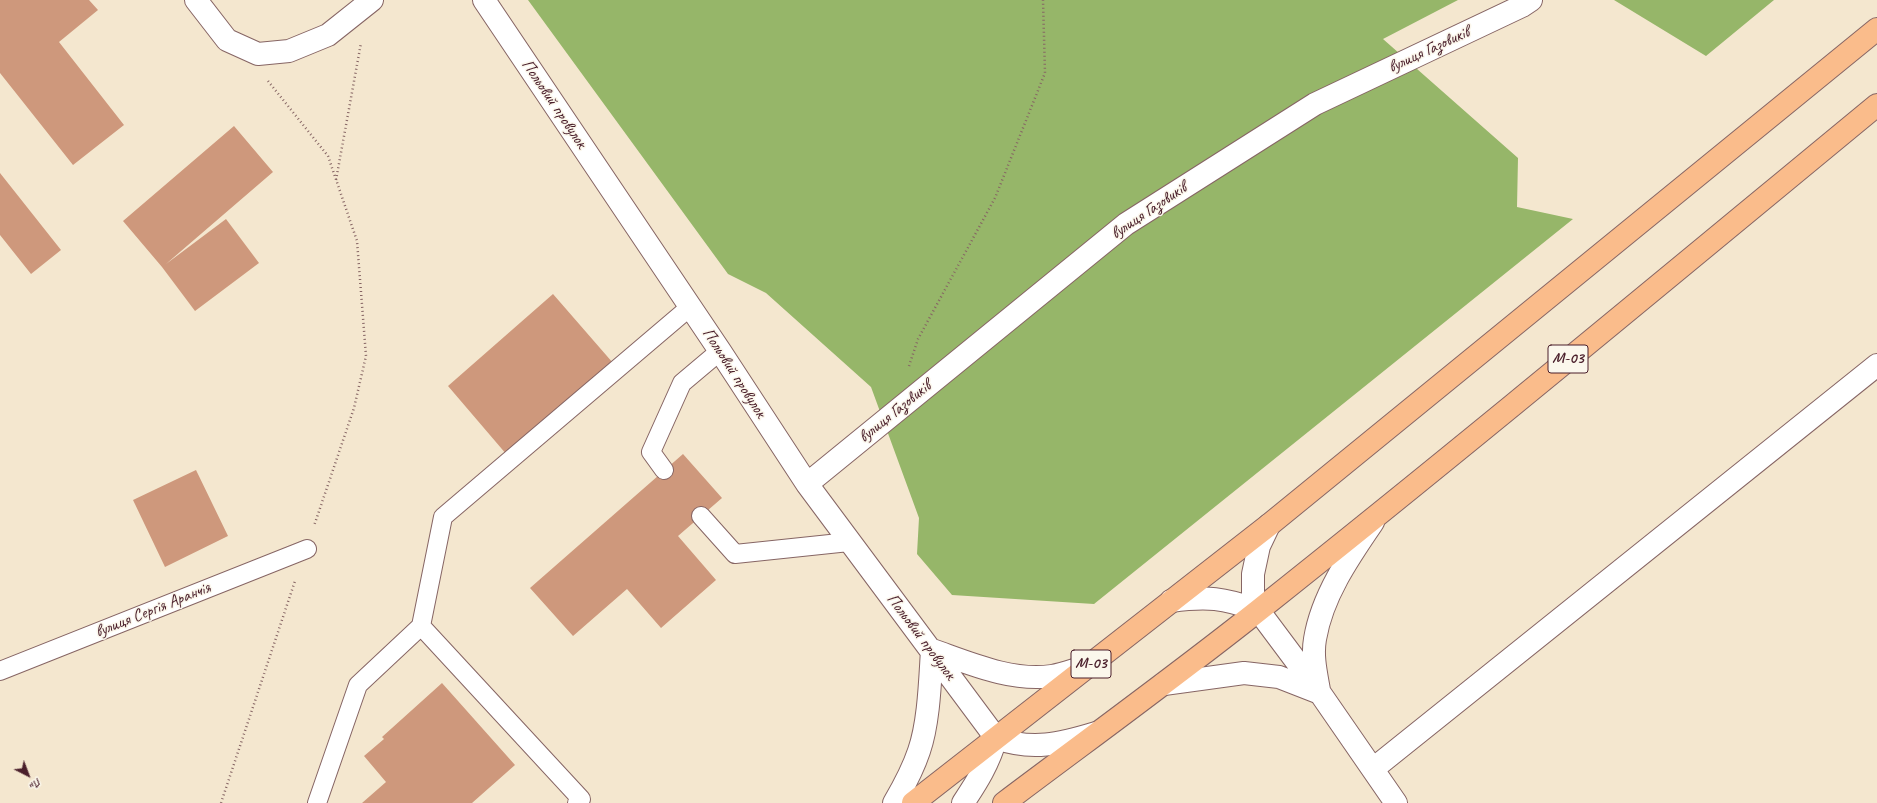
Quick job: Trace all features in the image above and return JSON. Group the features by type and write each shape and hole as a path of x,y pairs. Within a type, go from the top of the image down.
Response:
{"highway":[{"name":"М-03","path":"913,803 1269,525 1877,29"},
{"name":"М-03","path":"1004,803 1164,684 1258,610 1379,513 1877,105"}],"street":[{"path":"196,0 227,40 258,54 289,51 328,35 371,1"},
{"name":"Польовий провулок","path":"484,0 690,306 807,484 996,738"},
{"name":"вулиця Газовиків","path":"807,484 1126,224 1315,104 1522,6 1531,0"},
{"path":"1373,769 1877,365"},
{"path":"1320,693 1314,665 1315,639 1327,599 1351,554 1379,513"},
{"path":"1269,525 1259,546 1253,574 1253,593 1258,610 1320,693 1396,803"},
{"path":"1171,602 1213,597 1230,600 1258,610"},
{"path":"894,803 904,787 920,749 929,698 932,650 987,669 1022,676 1052,676 1088,666"},
{"path":"1164,684 1244,673 1279,677 1320,693"},
{"path":"963,803 979,780 990,758 996,738 1015,744 1042,746 1065,742 1098,733"}],"lane":[{"path":"317,803 358,685 421,626 443,517 690,306"},
{"path":"664,470 651,452 682,383 720,351"},
{"path":"701,516 736,554 849,542"},
{"name":"вулиця Сергія Аранчія","path":"0,671 306,548"},
{"path":"421,626 581,799 577,803"}],"path":[{"path":"908,369 918,339 995,198 1045,72 1043,0"},
{"path":"336,180 371,1"},
{"path":"221,803 354,408 366,356 357,241 328,156 241,46"}],"green space":[{"path":"528,0 1458,0 1383,39 1518,158 1517,207 1573,219 1094,604 952,595 917,554 919,518 871,387 766,293 728,274"},
{"path":"1614,0 1774,0 1706,56"}],"building":[{"path":"0,0 89,0 98,10 59,42 124,125 73,165 0,73"},
{"path":"234,126 273,172 166,264 226,219 259,263 195,311 162,267 123,221"},
{"path":"0,173 61,250 31,274 0,235"},
{"path":"553,294 613,363 507,455 448,386"},
{"path":"683,454 722,498 678,536 716,580 661,628 627,589 573,636 530,588"},
{"path":"196,470 228,536 165,567 133,500"},
{"path":"442,683 515,765 472,803 362,803 386,782 364,756 384,739 382,737"}]}
